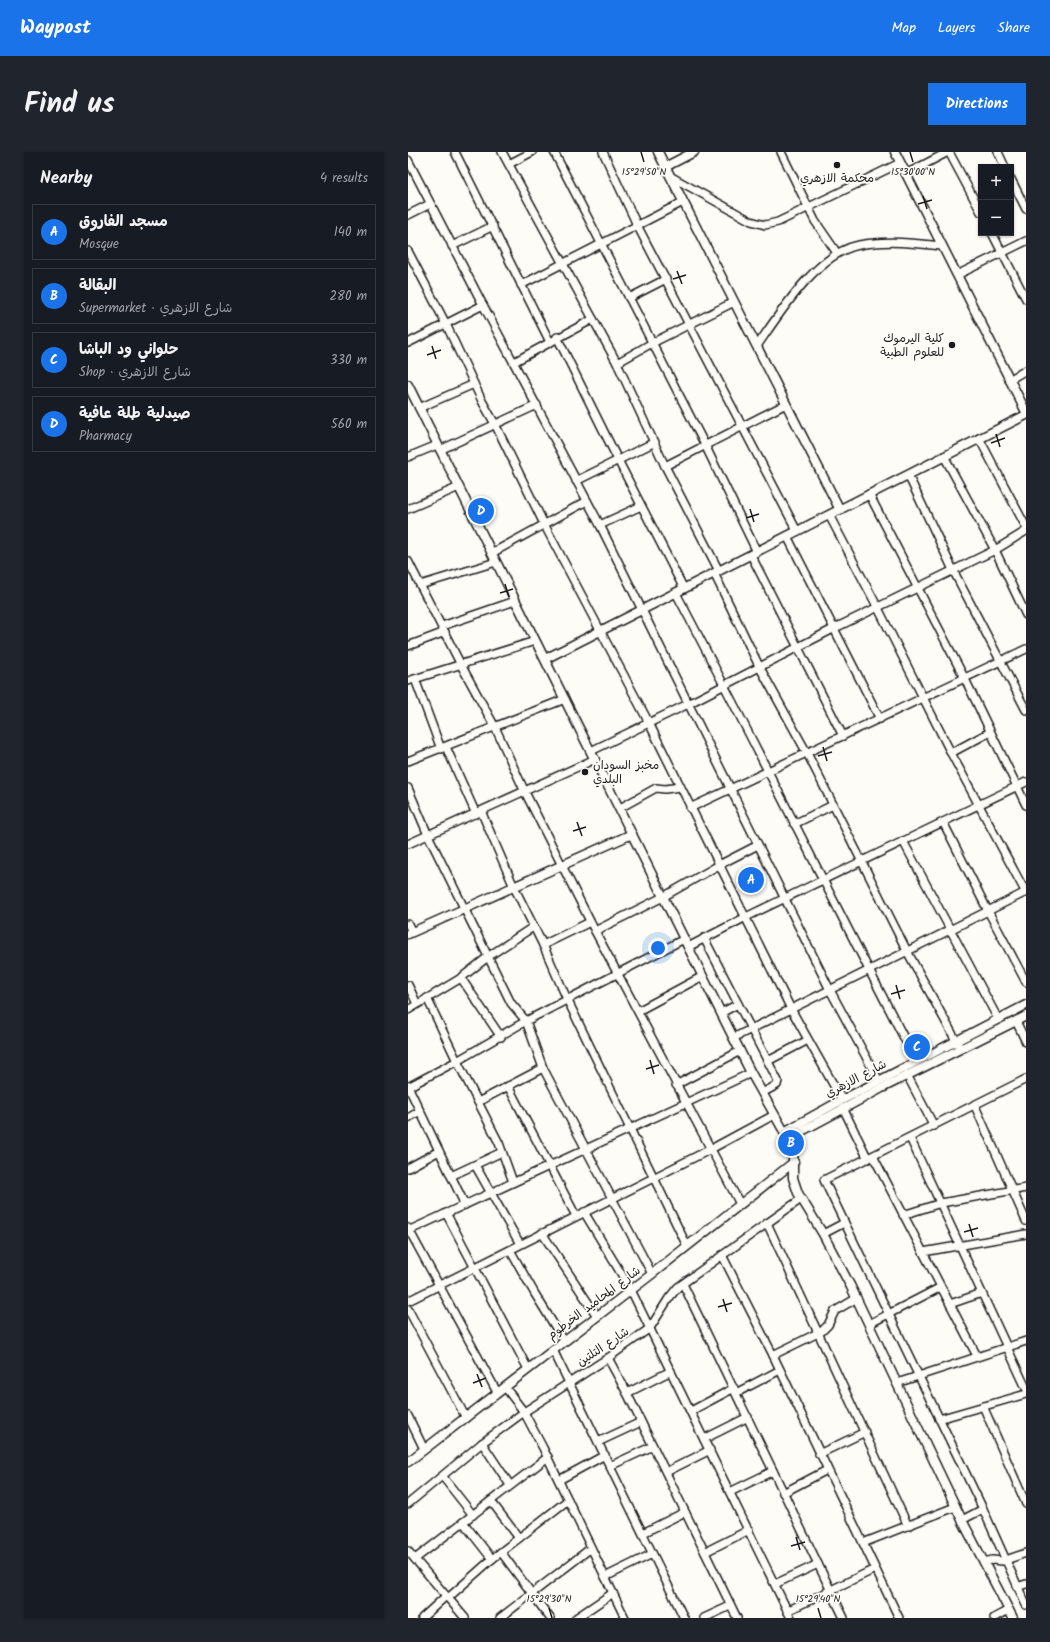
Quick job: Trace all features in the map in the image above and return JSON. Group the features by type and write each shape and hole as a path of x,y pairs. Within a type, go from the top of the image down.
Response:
{"street":[{"path":"455,152 550,342"},
{"path":"502,152 617,363 656,442 665,466 717,572 760,666 907,951 960,1049"},
{"path":"509,164 532,152"},
{"path":"554,152 705,445 797,647 843,736"},
{"path":"603,152 638,225 797,531"},
{"path":"658,152 840,510"},
{"path":"665,167 694,152"},
{"path":"781,152 808,208 837,253"},
{"path":"545,660 840,510 1026,413 894,152"},
{"path":"906,174 949,152 978,206"},
{"path":"998,152 1004,164"},
{"path":"408,160 600,525 641,611 830,990 879,1081"},
{"path":"670,176 751,221 765,225 778,222 900,162"},
{"path":"1014,185 1026,209"},
{"path":"521,285 683,202"},
{"path":"408,215 430,204"},
{"path":"452,246 493,226"},
{"path":"994,236 1026,299"},
{"path":"957,275 1026,241"},
{"path":"757,346 802,286 821,265 837,253 859,245 908,243 942,246"},
{"path":"408,252 446,324 474,384 544,524 602,631 649,723 791,1009 870,1158 923,1252 977,1356"},
{"path":"629,298 666,279"},
{"path":"617,363 652,343 734,302"},
{"path":"408,343 484,305"},
{"path":"514,362 593,319"},
{"path":"557,338 684,589"},
{"path":"1009,380 1026,370"},
{"path":"419,408 474,384"},
{"path":"408,385 410,396 419,408 459,487 620,808 733,1038 774,1116 786,1135 794,1162 794,1181 801,1198 823,1234 856,1298 962,1520 1013,1618"},
{"path":"665,466 786,404"},
{"path":"408,457 439,448 537,405"},
{"path":"979,438 1026,527"},
{"path":"576,481 656,442"},
{"path":"944,456 1024,603 1026,615"},
{"path":"908,475 953,570 1026,710"},
{"path":"408,509 459,487"},
{"path":"869,494 965,679 1026,805"},
{"path":"492,553 587,501"},
{"path":"600,525 641,506"},
{"path":"733,1038 1026,893 951,753 829,515"},
{"path":"591,751 688,704 835,628 995,550 1026,531"},
{"path":"787,536 880,719"},
{"path":"408,561 495,726 525,792 590,922 740,1204"},
{"path":"420,585 496,562"},
{"path":"676,593 725,685 822,880 916,1061"},
{"path":"408,646 443,629 515,601"},
{"path":"535,641 411,680 443,748 479,812 533,927 543,945 567,999 687,1246"},
{"path":"690,808 731,790 1026,649"},
{"path":"408,761 565,699"},
{"path":"951,753 990,732"},
{"path":"408,844 595,759"},
{"path":"465,1205 408,1086 457,1061 526,1021 617,973 686,943 704,938 1026,782"},
{"path":"620,808 656,788 665,789 680,787"},
{"path":"408,788 428,835 511,1003 526,1021 543,1068 652,1274"},
{"path":"794,824 833,805"},
{"path":"943,822 1026,982"},
{"path":"408,924 410,933 632,834"},
{"path":"903,841 949,930 998,1019"},
{"path":"595,931 663,897 758,845"},
{"path":"543,945 590,922"},
{"path":"408,1010 461,978 489,956 533,927"},
{"path":"704,938 778,1082 777,1085 762,1093"},
{"path":"638,1011 703,976"},
{"path":"461,978 501,1036"},
{"path":"408,985 417,1004"},
{"path":"427,998 502,1152 513,1182"},
{"path":"721,1013 738,1004"},
{"name":"شارع الازهري","path":"786,1135 842,1104 879,1081 1026,1005"},
{"name":"شارع الازهري","path":"842,1104 907,1075 1026,1016"},
{"path":"1016,1021 1026,1042"},
{"path":"768,1061 808,1040"},
{"path":"676,1085 740,1051"},
{"path":"478,1102 543,1068"},
{"path":"497,1392 440,1284 408,1230 687,1104 751,1073"},
{"path":"907,1075 934,1126"},
{"path":"1026,1079 824,1180 983,1510 1026,1605"},
{"path":"508,1086 546,1156 576,1216"},
{"path":"974,1106 1026,1221"},
{"path":"408,1118 420,1112"},
{"path":"408,1301 774,1116"},
{"path":"910,1138 1026,1388"},
{"path":"408,1168 439,1151"},
{"path":"451,1176 502,1152"},
{"name":"شارع المحاميد الخرطوم","path":"408,1462 652,1274 794,1162"},
{"path":"475,1165 520,1244"},
{"path":"903,1215 941,1203 1026,1188"},
{"name":"شارع التلتين","path":"408,1504 443,1477 482,1443 524,1412 608,1358 650,1328 669,1298 683,1284 801,1198"},
{"path":"584,1212 631,1290 791,1618"},
{"path":"446,1213 528,1369"},
{"path":"767,1223 908,1526"},
{"path":"823,1234 844,1223"},
{"path":"542,1234 597,1316"},
{"path":"923,1252 1026,1234"},
{"path":"510,1250 564,1341"},
{"path":"722,1255 773,1355 899,1618"},
{"path":"683,1284 844,1618"},
{"path":"868,1324 941,1287"},
{"path":"950,1304 982,1293"},
{"path":"773,1355 825,1329 835,1311 856,1298"},
{"path":"408,1309 466,1418"},
{"path":"897,1383 1026,1341"},
{"path":"553,1350 684,1618"},
{"path":"608,1358 666,1472 736,1618"},
{"path":"691,1411 780,1370"},
{"path":"627,1393 670,1371"},
{"path":"505,1387 524,1412 548,1457 625,1618"},
{"path":"939,1419 1026,1394"},
{"path":"983,1406 1026,1504"},
{"path":"408,1416 424,1449"},
{"path":"704,1439 748,1417"},
{"path":"598,1442 641,1422"},
{"path":"820,1454 865,1432"},
{"path":"482,1443 510,1485"},
{"path":"610,1466 653,1446"},
{"path":"666,1472 710,1450"},
{"path":"559,1480 605,1455"},
{"path":"415,1559 548,1457"},
{"path":"784,1493 827,1470"},
{"path":"730,1492 773,1471"},
{"path":"443,1477 473,1515"},
{"path":"422,1618 492,1559 568,1500"},
{"path":"491,1501 520,1538"},
{"path":"863,1543 956,1507"},
{"path":"962,1520 983,1510"},
{"path":"642,1533 685,1512"},
{"path":"463,1522 492,1559"},
{"path":"705,1552 749,1530"},
{"path":"500,1618 591,1548"},
{"path":"408,1551 465,1618"},
{"path":"501,1552 550,1618"},
{"path":"984,1562 992,1560 1000,1562 1007,1561 1026,1553"},
{"path":"605,1577 652,1554"},
{"path":"775,1584 818,1564"},
{"path":"787,1610 875,1569"},
{"path":"1017,1587 1026,1584"},
{"path":"576,1618 613,1593"},
{"path":"704,1618 730,1606"},
{"path":"994,1618 1009,1610"}],"place":[{"name":"محكمة الازهري","path":"837,165"},
{"name":"كلية اليرموك للعلوم الطبية","path":"952,345"},
{"name":"صيدلية طلة عافية","path":"481,511"},
{"name":"مخبز السودان البلدي","path":"585,772"},
{"name":"مسجد الفاروق","path":"751,880"},
{"name":"حلواني ود الباشا","path":"917,1047"},
{"name":"البقالة","path":"791,1143"}]}
